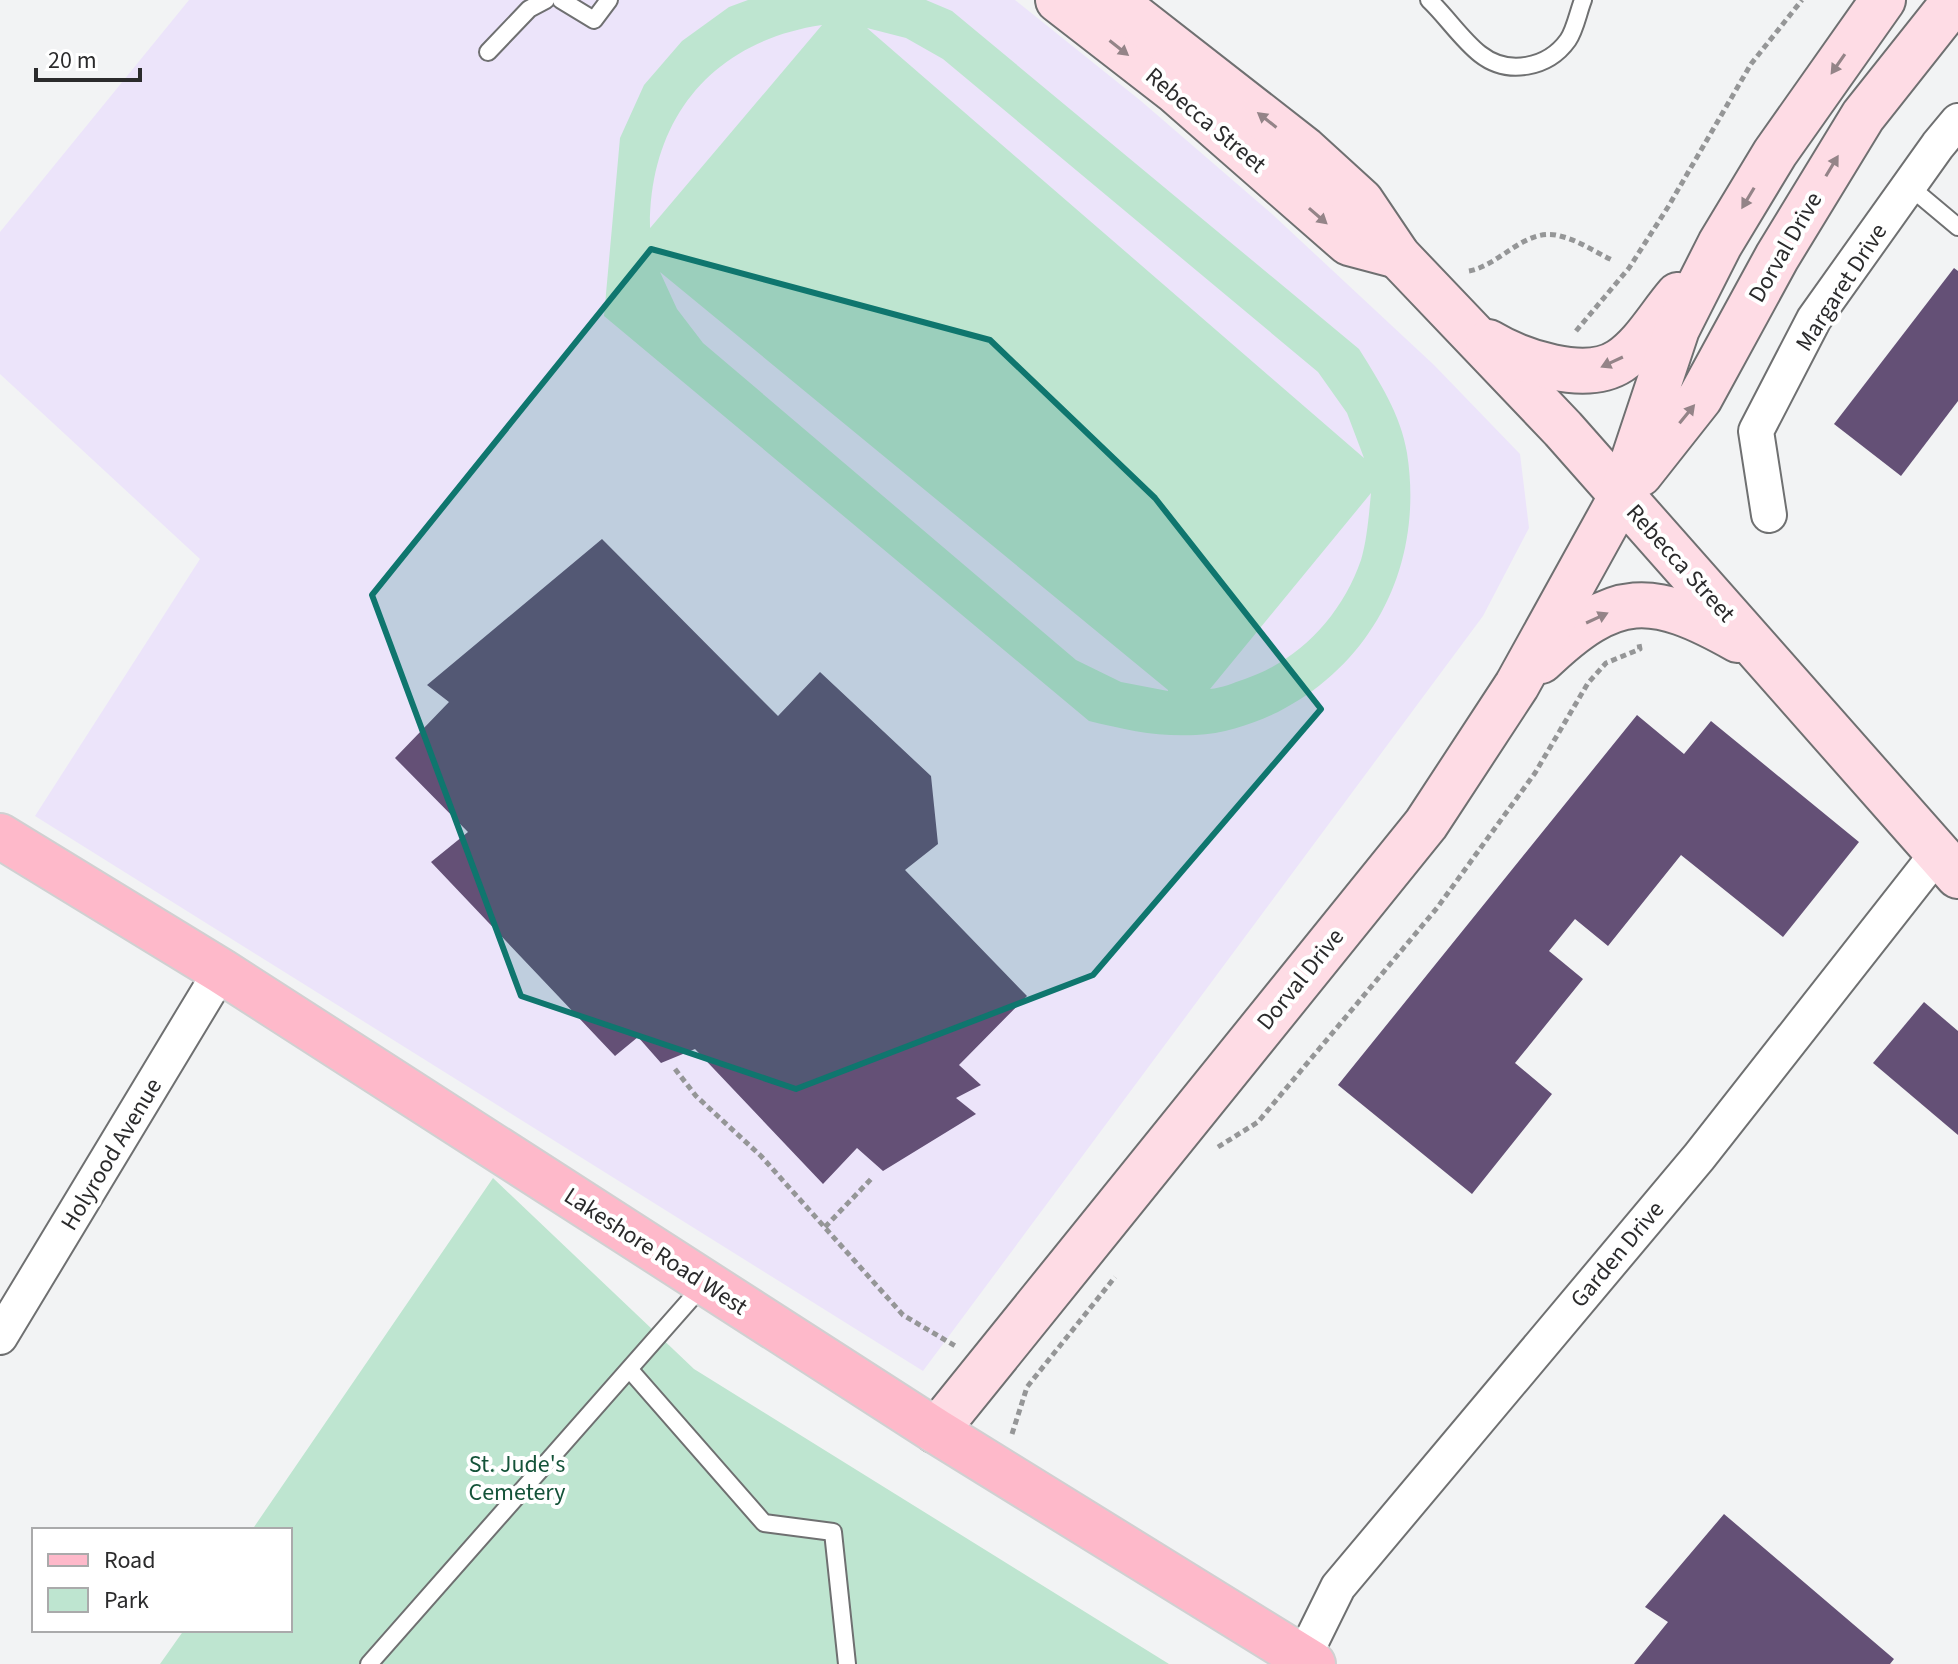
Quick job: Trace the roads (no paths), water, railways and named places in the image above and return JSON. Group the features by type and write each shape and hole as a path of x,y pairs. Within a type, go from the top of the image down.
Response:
{"main road":[{"name":"Rebecca Street","path":"1058,0 1174,90 1349,243 1398,256"},
{"name":"Rebecca Street","path":"1113,0 1304,149 1361,201 1398,256 1462,327 1544,409 1948,859"},
{"name":"Dorval Drive","path":"1621,497 1677,329 1720,244 1775,153 1883,0"},
{"name":"Dorval Drive","path":"936,1431 1426,824 1517,685 1621,497 1700,398 1777,257 1863,116 1955,0"},
{"path":"1462,327 1510,354 1547,366 1592,370 1619,362 1646,337 1720,244"},
{"path":"1517,685 1571,632 1594,618 1636,604 1673,608 1706,622 1765,655"},
{"name":"Lakeshore Road West","path":"0,836 221,971 936,1431 1305,1662"}],"street":[{"name":"Margaret Drive","path":"1769,515 1756,431 1814,319 1958,121"},
{"name":"Garden Drive","path":"1305,1662 1338,1587 1948,859"},
{"name":"Holyrood Avenue","path":"0,1337 221,971"}],"lane":[{"path":"488,52 529,9 546,0"},
{"path":"561,0 594,20 609,0"},
{"path":"1429,0 1480,54 1500,65 1517,68 1555,55 1570,38 1583,0"},
{"path":"1909,186 1958,227"},
{"path":"369,1664 705,1283"},
{"path":"630,1370 764,1523 833,1532 847,1664"}],"park label":[{"name":"St. Jude's Cemetery","path":"517,1478"}]}
